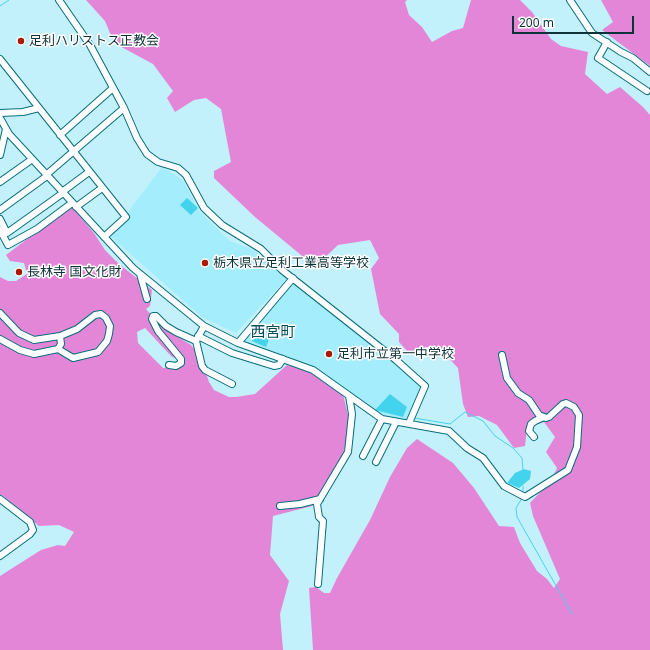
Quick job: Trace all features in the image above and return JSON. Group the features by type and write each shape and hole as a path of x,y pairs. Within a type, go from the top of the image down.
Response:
{"street":[{"path":"59,0 90,45 124,108 137,138 147,154 158,162 178,168 186,175 204,208 211,216 239,237 261,249 293,278 396,360 425,386 409,423"},
{"path":"570,0 592,33 633,58 650,72"},
{"path":"607,42 598,58 647,91"},
{"path":"0,59 126,217 104,237"},
{"path":"60,135 113,88"},
{"path":"0,113 23,112 39,108"},
{"path":"0,210 46,176 124,108"},
{"path":"0,118 6,129 31,160 140,274 204,326 238,343 313,370 382,419 449,431 468,448 483,458 504,486 525,497 566,472 577,447 579,415 570,404 563,404 552,415 531,424 529,431 534,437"},
{"path":"0,155 6,129"},
{"path":"0,182 31,160"},
{"path":"0,220 7,233 89,172"},
{"path":"0,230 8,245 37,229 102,188"},
{"path":"140,274 147,299"},
{"path":"238,343 293,278"},
{"path":"0,313 10,325 26,337 34,340 42,340 60,336 77,329 98,314 106,318 110,326 107,341 98,352 73,358 67,356 58,349"},
{"path":"169,365 176,366 181,363 181,359 158,331 152,318 153,316 156,316 172,330 232,353 274,366 279,365 283,359"},
{"path":"204,326 197,339 202,366 232,384"},
{"path":"0,339 20,350 34,354 58,349 62,344 60,336"},
{"path":"502,355 509,381 518,393 529,400 539,414 544,418"},
{"path":"318,584 323,521 317,512 317,504 348,452 352,426 349,396"},
{"path":"363,456 382,419"},
{"path":"376,462 396,422"},
{"path":"0,499 30,522 33,530 30,534 0,556"},
{"path":"280,506 300,504 320,499"}],"shaded area":[{"path":"86,0 407,0 405,2 409,15 422,27 432,42 452,31 463,28 471,0 520,0 532,12 551,39 561,46 588,52 585,74 607,94 620,87 650,115 650,650 313,650 309,588 316,587 324,593 330,593 370,520 390,477 407,448 417,439 453,463 474,488 499,526 514,527 520,543 537,571 547,579 554,588 560,579 533,516 530,503 551,481 557,468 546,452 555,437 544,422 527,428 525,446 514,448 497,425 479,416 468,417 463,404 458,368 440,349 431,346 408,352 399,342 399,334 380,314 371,269 379,258 370,240 338,245 319,263 307,260 255,217 214,178 214,171 231,162 221,109 206,98 194,100 175,112 167,98 173,91 153,64 114,43 105,21"},
{"path":"601,0 650,0 650,66 602,30 613,22"},
{"name":"栃木県立足利工業高等学校","path":"162,167 183,180 200,212 230,241 252,249 287,278 236,333 202,317 110,236"},
{"path":"187,198 198,208 191,215 180,205"},
{"path":"71,206 94,233 105,250 119,264 152,290 150,306 146,309 163,328 191,345 200,356 209,382 214,390 229,397 255,394 287,365 321,373 341,386 349,419 344,452 327,495 312,506 273,516 270,555 289,581 280,614 283,650 0,650 0,576 41,550 58,545 65,546 74,532 59,525 39,526 2,495 0,496 0,277 8,281 16,281 27,274 24,263 10,261 6,255","holes":["145,328 171,356 178,360 174,368 163,368 138,343 137,332"]},
{"name":"足利市立第一中学校","path":"293,278 425,386 409,423 382,419 349,396 341,385 238,343"},
{"path":"255,334 269,339 266,347 252,341"},
{"path":"390,394 407,407 403,417 375,410"},
{"path":"524,469 531,471 530,479 519,488 507,483 515,473"}],"waterway":[{"path":"0,6 9,0"},
{"path":"414,418 450,424 465,412 483,421 495,436 513,448 522,458 523,469"},
{"path":"523,486 523,493"},
{"path":"522,498 516,508 517,517 572,614"}],"place":[{"name":"足利ハリストス正教会","path":"21,41"},
{"name":"栃木県立足利工業高等学校","path":"205,263"},
{"name":"長林寺 国文化財","path":"19,272"},
{"name":"足利市立第一中学校","path":"329,354"}],"district":[{"name":"西宮町","path":"273,333"}]}
